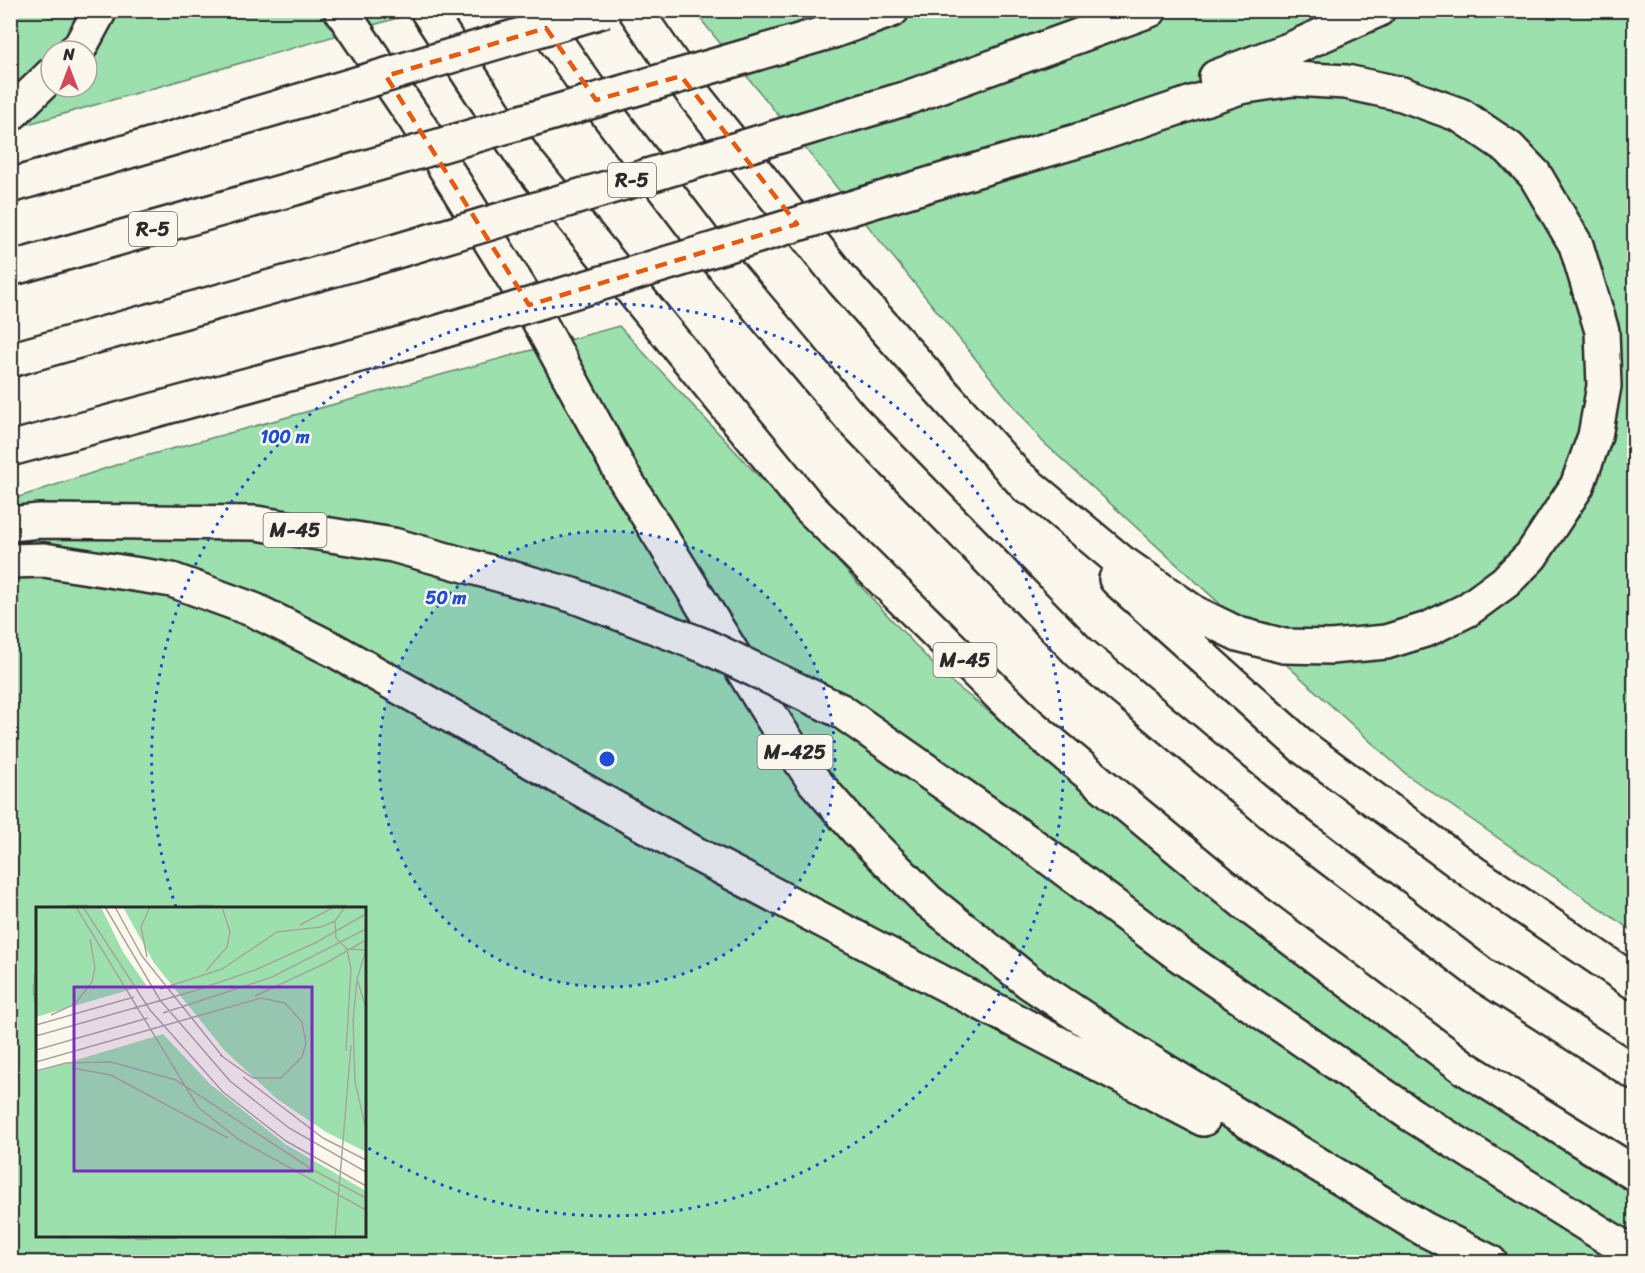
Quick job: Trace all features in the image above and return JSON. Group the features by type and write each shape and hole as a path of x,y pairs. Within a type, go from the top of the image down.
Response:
{"highway":[{"path":"84,39 100,10"},
{"name":"M-425","path":"341,10 416,119 532,310 622,474 779,729 814,781 856,829 927,900 1029,982 1134,1052 1424,1229"},
{"name":"M-45","path":"427,10 524,158 809,507 1030,725 1251,908 1465,1068 1635,1173"},
{"path":"534,10 593,95 727,271 843,410 1079,652 1281,821 1484,976 1635,1072"},
{"path":"10,186 605,10"},
{"path":"635,10 694,95 842,280 1013,472 1124,587 1303,747 1475,874 1635,982"},
{"name":"R-5","path":"10,269 833,32 892,10"},
{"name":"R-5","path":"10,360 360,261 904,99 1150,10"},
{"path":"957,176 1291,49 1378,10"},
{"path":"10,449 393,346 1094,136 1240,87 1293,79 1346,82 1402,94 1460,115 1509,147 1534,175 1576,245 1602,332 1604,386 1595,436 1577,486 1531,556 1505,582 1467,610 1428,629 1386,642 1331,647 1284,646 1238,634 1195,613 1120,561 1013,472"},
{"path":"10,115 39,87"},
{"name":"M-45","path":"10,524 40,521 256,524 393,545 572,596 705,646 842,711 1031,844 1181,956 1412,1115 1635,1254"},
{"name":"M-425","path":"10,561 44,560 172,580 254,610 334,650 696,854 1257,1148 1490,1263"}],"highlighted area":[{"path":"546,28 596,100 681,76 797,224 529,305 386,76"}],"green space":[{"path":"11,11 422,11 11,129"},
{"path":"694,11 1634,11 1634,932 1407,775 1042,441"},
{"path":"619,326 944,676 1461,1087 1634,1195 1634,1262 11,1262 10,500 131,460"}]}
